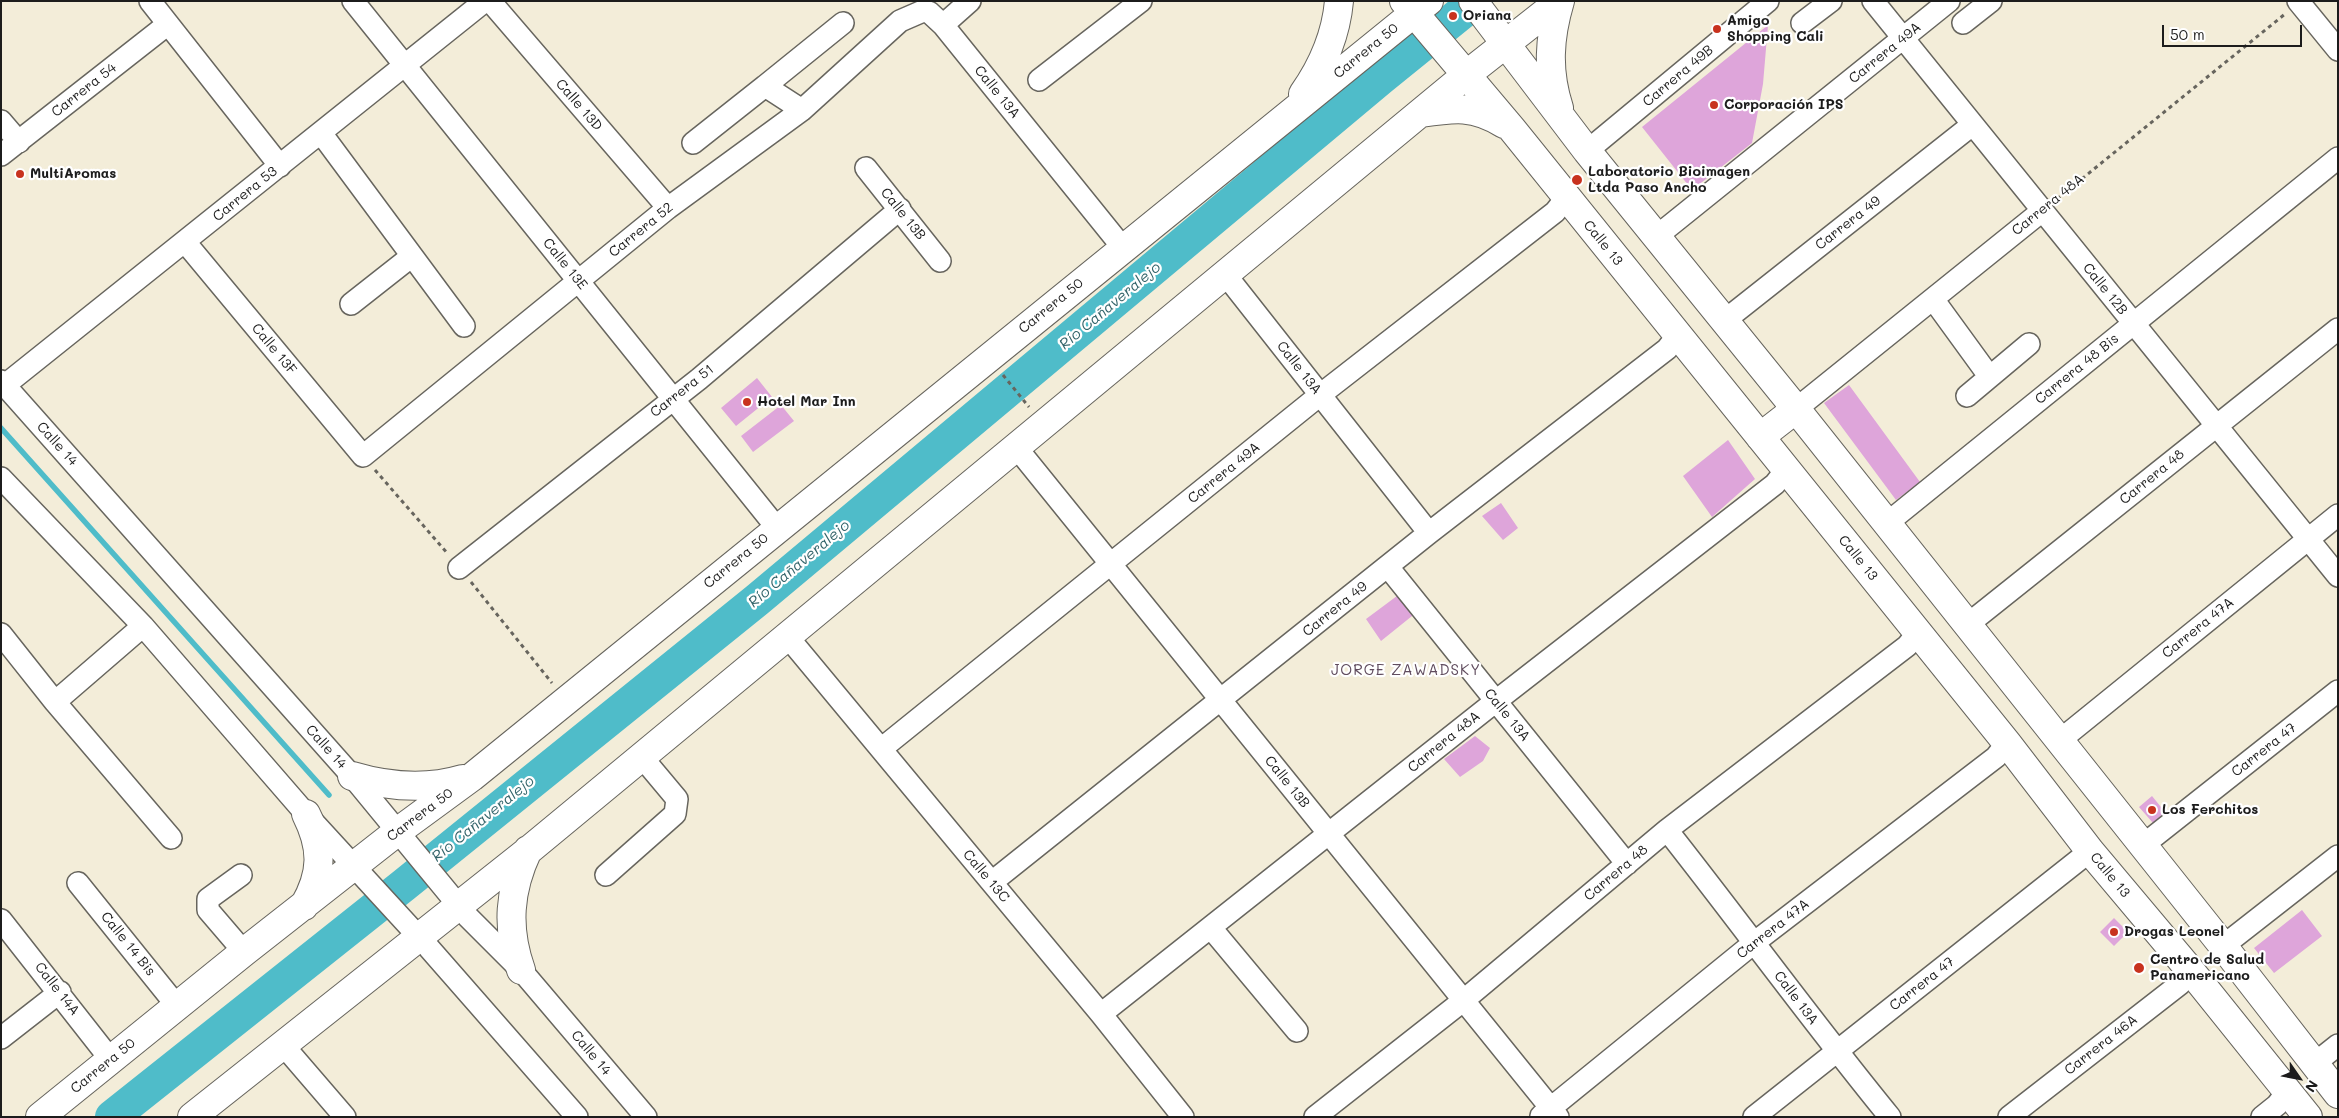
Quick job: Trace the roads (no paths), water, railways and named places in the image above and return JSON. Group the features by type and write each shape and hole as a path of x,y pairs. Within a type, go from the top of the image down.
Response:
{"main road":[{"path":"1288,114 1312,82 1321,65 1334,28 1339,1"},
{"path":"1473,1 1587,151 1796,409 2223,946 2338,1094"},
{"path":"192,1117 282,1045 415,933 455,902 529,850 1420,113 1461,69 1501,38 1560,1"},
{"path":"1560,1 1552,35 1550,59 1552,82 1561,117"},
{"name":"Carrera 50","path":"40,1117 244,952 304,906 359,870 401,837 777,528 1417,10"},
{"name":"Calle 13","path":"1417,10 1461,69 1512,129 2007,743 2090,851 2190,970 2308,1117"},
{"path":"1420,113 1447,108 1473,110 1490,116 1512,129"},
{"path":"1760,437 1796,409"},
{"path":"352,776 378,783 404,786 438,784 472,777"},
{"path":"304,906 312,890 319,862 316,832 306,814"},
{"path":"521,970 513,943 511,907 517,878 529,850"}],"street":[{"path":"150,1 280,166"},
{"name":"Calle 13E","path":"353,1 777,528"},
{"name":"Carrera 53","path":"3,383 185,242 485,1"},
{"name":"Calle 13D","path":"490,1 668,208"},
{"path":"943,25 970,1"},
{"path":"1039,80 1141,1"},
{"name":"Carrera 49B","path":"1587,151 1768,1"},
{"path":"1802,23 1831,1"},
{"name":"Calle 12B","path":"1873,1 2338,576"},
{"name":"Carrera 49A","path":"1657,236 1949,1"},
{"path":"1963,23 1991,1"},
{"path":"2299,2 2338,50"},
{"name":"Carrera 52","path":"363,456 668,208 802,110 900,21 923,11"},
{"name":"Calle 13A","path":"923,11 929,12 943,25 1123,248"},
{"path":"694,143 843,23"},
{"name":"Carrera 54","path":"1,156 168,24"},
{"path":"765,86 802,110"},
{"path":"1,121 19,142"},
{"name":"Carrera 49","path":"1724,321 1972,125"},
{"path":"320,133 464,326"},
{"name":"Carrera 48 Bis","path":"1886,524 2338,158"},
{"name":"Calle 13B","path":"866,168 940,261"},
{"name":"Carrera 49A","path":"881,749 1320,395 1555,212 1566,197"},
{"name":"Carrera 51","path":"460,568 674,399 900,209"},
{"name":"Carrera 48A","path":"1796,409 2042,211"},
{"name":"Calle 13F","path":"185,242 363,456"},
{"path":"351,304 412,256"},
{"name":"Calle 13A","path":"1225,274 1429,533"},
{"path":"1933,299 1989,376"},
{"name":"Carrera 48","path":"1967,625 2338,329"},
{"name":"Carrera 49","path":"992,882 1429,533 1667,349 1678,335"},
{"path":"1967,396 2029,344"},
{"name":"Calle 14","path":"3,383 352,776 455,902 521,970 646,1117"},
{"name":"Calle 13B","path":"1016,447 1464,1000 1550,1114"},
{"name":"Carrera 48A","path":"1101,1014 1496,701 1776,484 1786,470"},
{"path":"1,478 143,626 306,814 359,870 577,1117"},
{"name":"Carrera 47A","path":"2059,741 2338,516"},
{"name":"Calle 13A","path":"1388,567 1627,864"},
{"path":"55,702 143,626"},
{"name":"Carrera 48","path":"1315,1117 1464,1000 1667,830 1907,646 1918,632"},
{"path":"1,634 55,702 171,838"},
{"name":"Calle 13C","path":"787,636 1101,1014 1183,1117"},
{"name":"Carrera 47","path":"2142,846 2338,691"},
{"name":"Carrera 47A","path":"1550,1114 1755,942 1996,757 2007,743"},
{"path":"606,875 675,814 677,799 641,756"},
{"name":"Calle 13A","path":"1667,830 1755,942 1836,1052 1890,1117"},
{"name":"Carrera 47","path":"1754,1117 2090,851"},
{"path":"2223,946 2338,856"},
{"path":"241,875 208,899 208,910 244,952"},
{"name":"Calle 14 Bis","path":"78,883 177,1006"},
{"name":"Calle 14A","path":"1,920 60,992 111,1060"},
{"path":"1210,928 1297,1031"},
{"name":"Carrera 46A","path":"2009,1117 2180,984 2190,970"},
{"path":"1,1038 60,992"},
{"path":"282,1045 345,1117"},
{"path":"2314,1064 2338,1045"},
{"path":"2262,1117 2278,1105 2288,1091"}],"waterway":[{"name":"Río Cañaveralejo","path":"112,1117 404,885 757,600 1381,78 1476,1"},
{"path":"1,428 329,795"}],"place":[{"name":"Oriana","path":"1453,16"},
{"name":"Amigo Shopping Cali","path":"1717,29"},
{"name":"Corporación IPS","path":"1714,105"},
{"name":"MultiAromas","path":"20,174"},
{"name":"Laboratorio Bioimagen Ltda Paso Ancho","path":"1577,180"},
{"name":"Hotel Mar Inn","path":"747,402"},
{"name":"Los Ferchitos","path":"2152,810"},
{"name":"Drogas Leonel","path":"2114,932"},
{"name":"Centro de Salud Panamericano","path":"2139,968"}],"district":[{"name":"JORGE ZAWADSKY","path":"1406,670"}]}
